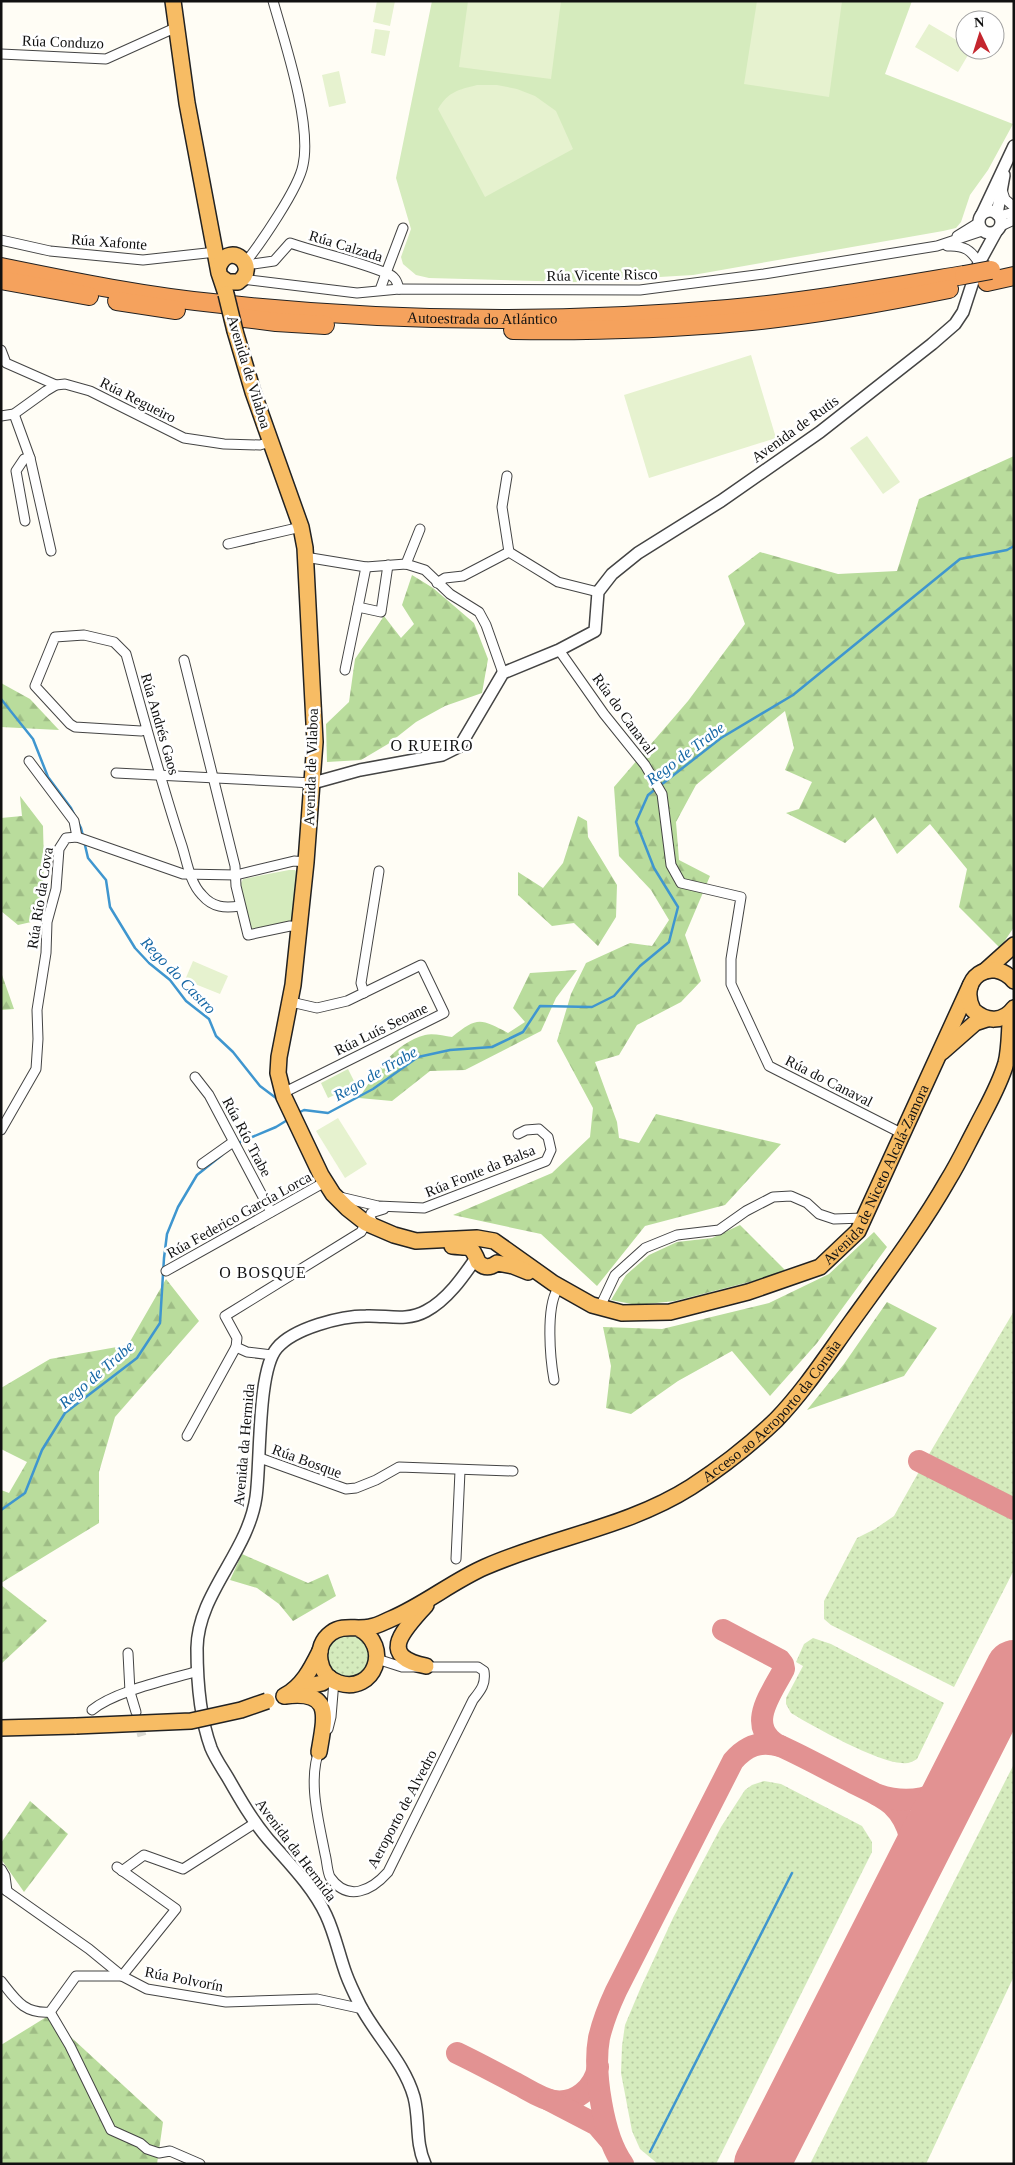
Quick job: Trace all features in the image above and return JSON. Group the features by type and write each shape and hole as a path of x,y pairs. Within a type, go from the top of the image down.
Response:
{"highway":[{"name":"Avenida de Vilaboa","path":"173,1 187,103 231,267 235,331 270,442 301,527 305,557 315,715 313,783 291,1002 278,1057 278,1074 283,1095 329,1188 347,1208 371,1225"},
{"path":"962,281 986,272 1014,265"},
{"name":"Autoestrada do Atlántico","path":"1,267 101,287 220,304 339,314 453,319 572,318 730,309 962,281"},
{"path":"986,272 1014,276"},
{"name":"Autoestrada do Atlántico","path":"1,280 147,306 276,322 422,330 531,331 621,329 741,322 859,307 962,281"},
{"path":"1002,1014 973,1010 968,994 970,986 978,974 985,971 1014,945"},
{"path":"985,971 1001,971 1014,981"},
{"name":"Avenida de Niceto Alcalá-Zamora","path":"447,1234 486,1237 553,1284 596,1306 622,1313 670,1312 748,1292 820,1267 858,1231 970,986"},
{"name":"Avenida de Niceto Alcalá-Zamora","path":"938,1055 976,1023 1002,1014"},
{"name":"Acceso ao Aeroporto da Coruña","path":"290,1692 310,1671 320,1652 322,1643 333,1631 349,1627 372,1627 396,1617 484,1567 624,1520 658,1505 689,1488 731,1460 763,1431 802,1389 906,1246 948,1180 994,1092 1003,1046 1002,1014"},
{"path":"371,1225 394,1235 416,1241 471,1248 483,1260 521,1269 557,1290 596,1306"},
{"name":"Avenida de Niceto Alcalá-Zamora","path":"416,1241 431,1235 475,1232 492,1235 514,1244 596,1306"},
{"path":"416,1241 477,1238 493,1243"},
{"path":"483,1260 484,1245 501,1242 513,1247 546,1269"},
{"path":"426,1666 410,1663 404,1659 398,1646 399,1639 404,1630 434,1596"},
{"name":"Acceso ao Aeroporto da Coruña","path":"1,1728 191,1720 240,1710 332,1679 349,1685 357,1683 371,1674 377,1656 396,1626 434,1596"},
{"path":"358,1628 371,1638 377,1656"},
{"path":"320,1652 321,1666 332,1679"},
{"path":"290,1692 307,1694 314,1697 321,1704 324,1724 319,1752"}],"street":[{"path":"231,267 259,243 295,187 304,165 305,139 298,99 273,1"},
{"name":"Rúa Conduzo","path":"1,54 106,59 176,27"},
{"name":"Avenida de Rutis","path":"986,272 981,225 1014,146"},
{"name":"Avenida de Rutis","path":"598,592 612,574 638,553 720,502 820,432 932,344 954,324 986,272 998,222 1006,164"},
{"path":"1002,190 1005,199 1014,207"},
{"path":"998,222 990,211 981,225 989,234 998,222 1014,212"},
{"path":"998,222 1014,220"},
{"name":"Rúa Vicente Risco","path":"231,267 266,283 357,293 399,289 640,290 764,274 937,246 981,225"},
{"path":"380,290 403,228"},
{"name":"Rúa Xafonte","path":"1,240 50,251 231,267"},
{"name":"Rúa Calzada","path":"231,267 274,261 290,243 328,256 346,258 386,273"},
{"path":"937,246 964,247 972,251 986,272"},
{"path":"386,273 397,281 399,289"},
{"name":"Rúa Regueiro","path":"1,350 6,362 56,385 65,384 90,391 184,438 224,444 260,445 270,442"},
{"path":"1,416 14,414 56,385"},
{"path":"14,414 30,458 50,551"},
{"path":"25,521 16,471 24,459 30,458"},
{"path":"116,773 313,783 360,770 442,754 460,746 503,673 559,650 595,631 598,592 558,582 509,552 502,506 508,476"},
{"path":"228,544 301,527"},
{"path":"406,564 420,529"},
{"path":"437,583 445,578 463,576 509,552"},
{"path":"305,557 366,567 406,564 425,570 450,594 479,612 503,673"},
{"path":"358,608 380,612 388,566"},
{"path":"345,670 366,567"},
{"name":"Rúa Andrés Gaos","path":"147,729 140,731 75,727 70,724 35,686 55,636 84,635 114,642 126,654 191,875 201,895 210,902 224,908 240,906"},
{"name":"Rúa do Canaval","path":"559,650 604,714 645,765 662,794 671,865 681,883 741,897 731,959 730,984 769,1066 903,1134"},
{"path":"184,660 214,777 236,875 240,906 248,936 290,926 299,927"},
{"path":"29,761 74,821 77,837 183,874 191,875 236,875 294,861 306,862"},
{"name":"Rúa Río da Cova","path":"1,1130 36,1069 37,1010 46,953 47,922 56,889 59,848 66,838 77,837"},
{"path":"291,1002 316,1008 347,1001 364,992 361,983 378,871"},
{"name":"Rúa Luís Seoane","path":"283,1095 444,1013 421,965 364,992"},
{"name":"Rúa Río Trabe","path":"195,1077 209,1095 271,1212"},
{"name":"Rúa Fonte da Balsa","path":"329,1188 346,1200 397,1207 424,1208 546,1161 551,1150 548,1137 538,1129 526,1130 518,1134"},
{"path":"202,1164 233,1142"},
{"name":"Rúa Federico García Lorca","path":"166,1271 271,1212 329,1188"},
{"path":"596,1306 615,1275 645,1248 677,1235 719,1230 746,1211 774,1197 791,1196 807,1203 819,1214 834,1219 864,1218"},
{"name":"Rúa Fonte da Balsa","path":"371,1225 371,1213 397,1207"},
{"path":"187,1436 236,1347 237,1338 225,1316 371,1225"},
{"name":"Avenida da Hermida","path":"425,2164 418,2146 417,2114 408,2084 387,2045 362,2009 346,1974 326,1913 288,1861 255,1823 212,1751 206,1730 198,1671 198,1625 204,1610 241,1545 251,1521 256,1500 260,1458 264,1384 272,1355 278,1346 290,1337 311,1328 344,1318 370,1316 403,1318 414,1316 428,1310 483,1260"},
{"path":"554,1380 551,1310 557,1290"},
{"path":"236,1347 246,1352 272,1355"},
{"name":"Rúa Bosque","path":"260,1458 346,1489 376,1480 399,1467 513,1472"},
{"path":"456,1559 460,1471"},
{"path":"128,1653 130,1692 136,1712"},
{"name":"Aeroporto de Alvedro","path":"332,1679 331,1717 319,1752 315,1776 316,1793 330,1876 343,1889 354,1891 366,1890 377,1884 388,1872 485,1679 484,1671 478,1666 402,1667 377,1656"},
{"path":"92,1710 99,1704 130,1692 198,1671"},
{"path":"50,2012 76,1976 122,1976 176,1910 119,1869 144,1855 183,1869 255,1823"},
{"path":"1,1870 5,1876 4,1889"},
{"name":"Rúa Polvorín","path":"4,1889 89,1949 122,1976 147,1989 211,2000 242,2002 294,1998 317,1999 362,2009"},
{"path":"1,1981 27,2009 35,2013 50,2012"},
{"path":"50,2012 70,2046 112,2130 120,2136 140,2143 148,2149 159,2153 170,2151 200,2164"}],"green space":[{"path":"377,1 395,1 390,26 373,22"},
{"path":"432,1 912,1 885,74 1013,124 988,170 970,195 961,222 956,228 693,275 576,282 429,278 416,275 403,264 401,257 411,229 396,178"},
{"path":"468,1 561,1 551,79 459,67"},
{"path":"757,1 842,1 829,97 744,84"},
{"path":"929,24 955,39 955,60 965,60 958,72 915,47"},
{"path":"375,29 390,31 385,56 371,53"},
{"path":"339,71 346,103 329,107 322,75"},
{"path":"477,85 497,85 517,89 535,96 556,111 573,149 485,197 438,109 446,98 454,92"},
{"path":"751,355 776,438 649,478 624,395"},
{"path":"867,436 900,482 883,494 850,448"},
{"path":"1014,456 1014,927 1000,948 959,907 967,869 930,824 897,854 875,817 845,843 786,813 799,809 812,782 785,770 794,748 785,711 696,785 676,822 679,860 710,876 685,935 701,981 681,1002 637,1025 619,1055 595,1062 617,1122 619,1138 639,1143 656,1114 781,1144 725,1205 645,1226 597,1286 541,1234 453,1215 552,1173 590,1137 593,1108 557,1041 571,994 586,963 630,943 652,946 669,920 651,890 619,856 614,787 688,701 745,624 728,576 760,552 838,574 897,571 919,499"},
{"path":"412,575 433,588 474,623 488,659 482,693 445,706 416,722 388,744 361,760 327,762 326,724 349,702 355,659 384,616 401,638 414,624 402,605"},
{"path":"1,683 30,699 59,730 1,727"},
{"path":"20,796 43,826 44,866 40,920 18,925 1,911 1,818 22,816"},
{"path":"578,816 587,821 588,837 617,885 616,917 598,946 574,923 552,926 518,895 518,872 543,888 563,863"},
{"path":"295,870 300,875 292,920 289,923 249,929 239,887 243,879"},
{"path":"193,961 228,976 220,994 185,980"},
{"path":"577,970 556,998 541,1031 465,1070 430,1071 392,1101 359,1098 387,1060 414,1039 428,1034 452,1037 467,1026 479,1022 491,1024 508,1033 525,1022 513,1008 530,973"},
{"path":"1,972 14,1009 1,1010"},
{"path":"348,1069 356,1085 328,1098 321,1083"},
{"path":"338,1118 367,1164 345,1178 316,1131"},
{"path":"740,1225 785,1270 765,1278 675,1301 637,1305 611,1300 626,1275 649,1255 677,1242 712,1238"},
{"path":"874,1232 887,1247 817,1343 770,1396 732,1351 678,1381 631,1414 606,1408 611,1366 603,1327 662,1329 769,1303 829,1274"},
{"path":"166,1279 199,1321 115,1417 99,1472 99,1523 1,1583 1,1490 9,1493 27,1462 1,1449 1,1388 50,1359 128,1345"},
{"path":"887,1302 937,1328 904,1376 807,1410 844,1364"},
{"path":"1014,1311 1014,1502 928,1456"},
{"path":"921,1468 1014,1515 1014,1570 954,1687 831,1625 824,1619 824,1601 857,1538 894,1516"},
{"path":"242,1554 308,1583 328,1574 336,1596 293,1621 279,1604 257,1588 230,1580"},
{"path":"1,1585 47,1621 1,1664"},
{"path":"350,1635 364,1642 369,1655 369,1667 353,1680 333,1675 325,1659 328,1649 336,1639"},
{"path":"813,1638 831,1644 944,1703 917,1759 904,1763 877,1757 846,1743 791,1713 786,1704 786,1698 803,1666 796,1662 804,1644"},
{"path":"1014,1764 1014,1976 926,2164 810,2164"},
{"path":"764,1781 781,1784 862,1826 872,1842 872,1852 716,2164 658,2164 640,2149 632,2131 621,2073 625,2025 673,1918 721,1827 745,1790 752,1785"},
{"path":"30,1801 68,1834 24,1892 1,1859 1,1843"},
{"path":"48,2016 163,2122 157,2164 1,2164 1,2045"}],"waterway":[{"name":"Rego de Trabe","path":"298,1113 304,1110 328,1113 373,1089 418,1057 450,1050 492,1047 523,1032 540,1006 592,1007 614,996 640,966 669,942 678,907 654,868 636,822 648,795 721,738 793,695 960,559 1007,550 1014,546"},
{"name":"Rego do Castro","path":"1,699 33,739 48,777 71,808 83,836"},
{"name":"Rego do Castro","path":"84,841 88,858 106,880 110,907 135,948 149,963 170,980 186,1001 209,1019 216,1036 233,1052 260,1086 280,1101"},
{"name":"Rego de Trabe","path":"238,1143 276,1127 289,1119"},
{"name":"Rego de Trabe","path":"1,1510 25,1493 42,1450 65,1413 137,1358 160,1323 167,1234 178,1207 197,1175 222,1155"},
{"path":"650,2152 792,1873"}],"taxiway":[{"path":"919,1461 1014,1509"},
{"path":"723,1630 780,1660 783,1664 784,1669 764,1708 762,1718 767,1736 776,1744 876,1794 892,1805 898,1812 911,1838 913,1858 908,1876"},
{"path":"623,2164 610,2138 605,2121 597,2068 599,2038 606,2014 733,1761 743,1751 760,1744 780,1746"},
{"path":"878,1795 900,1800 922,1798 942,1790 959,1775"},
{"path":"457,2053 536,2094 554,2101 570,2100 583,2093 593,2082 598,2067"},
{"path":"549,2100 597,2125 609,2139"}],"runway":[{"path":"762,2164 1014,1668"}],"tunnel":[{"path":"137,1719 142,1736"}],"district":[{"name":"O RUEIRO","path":"432,745"},
{"name":"O BOSQUE","path":"263,1272"}]}
